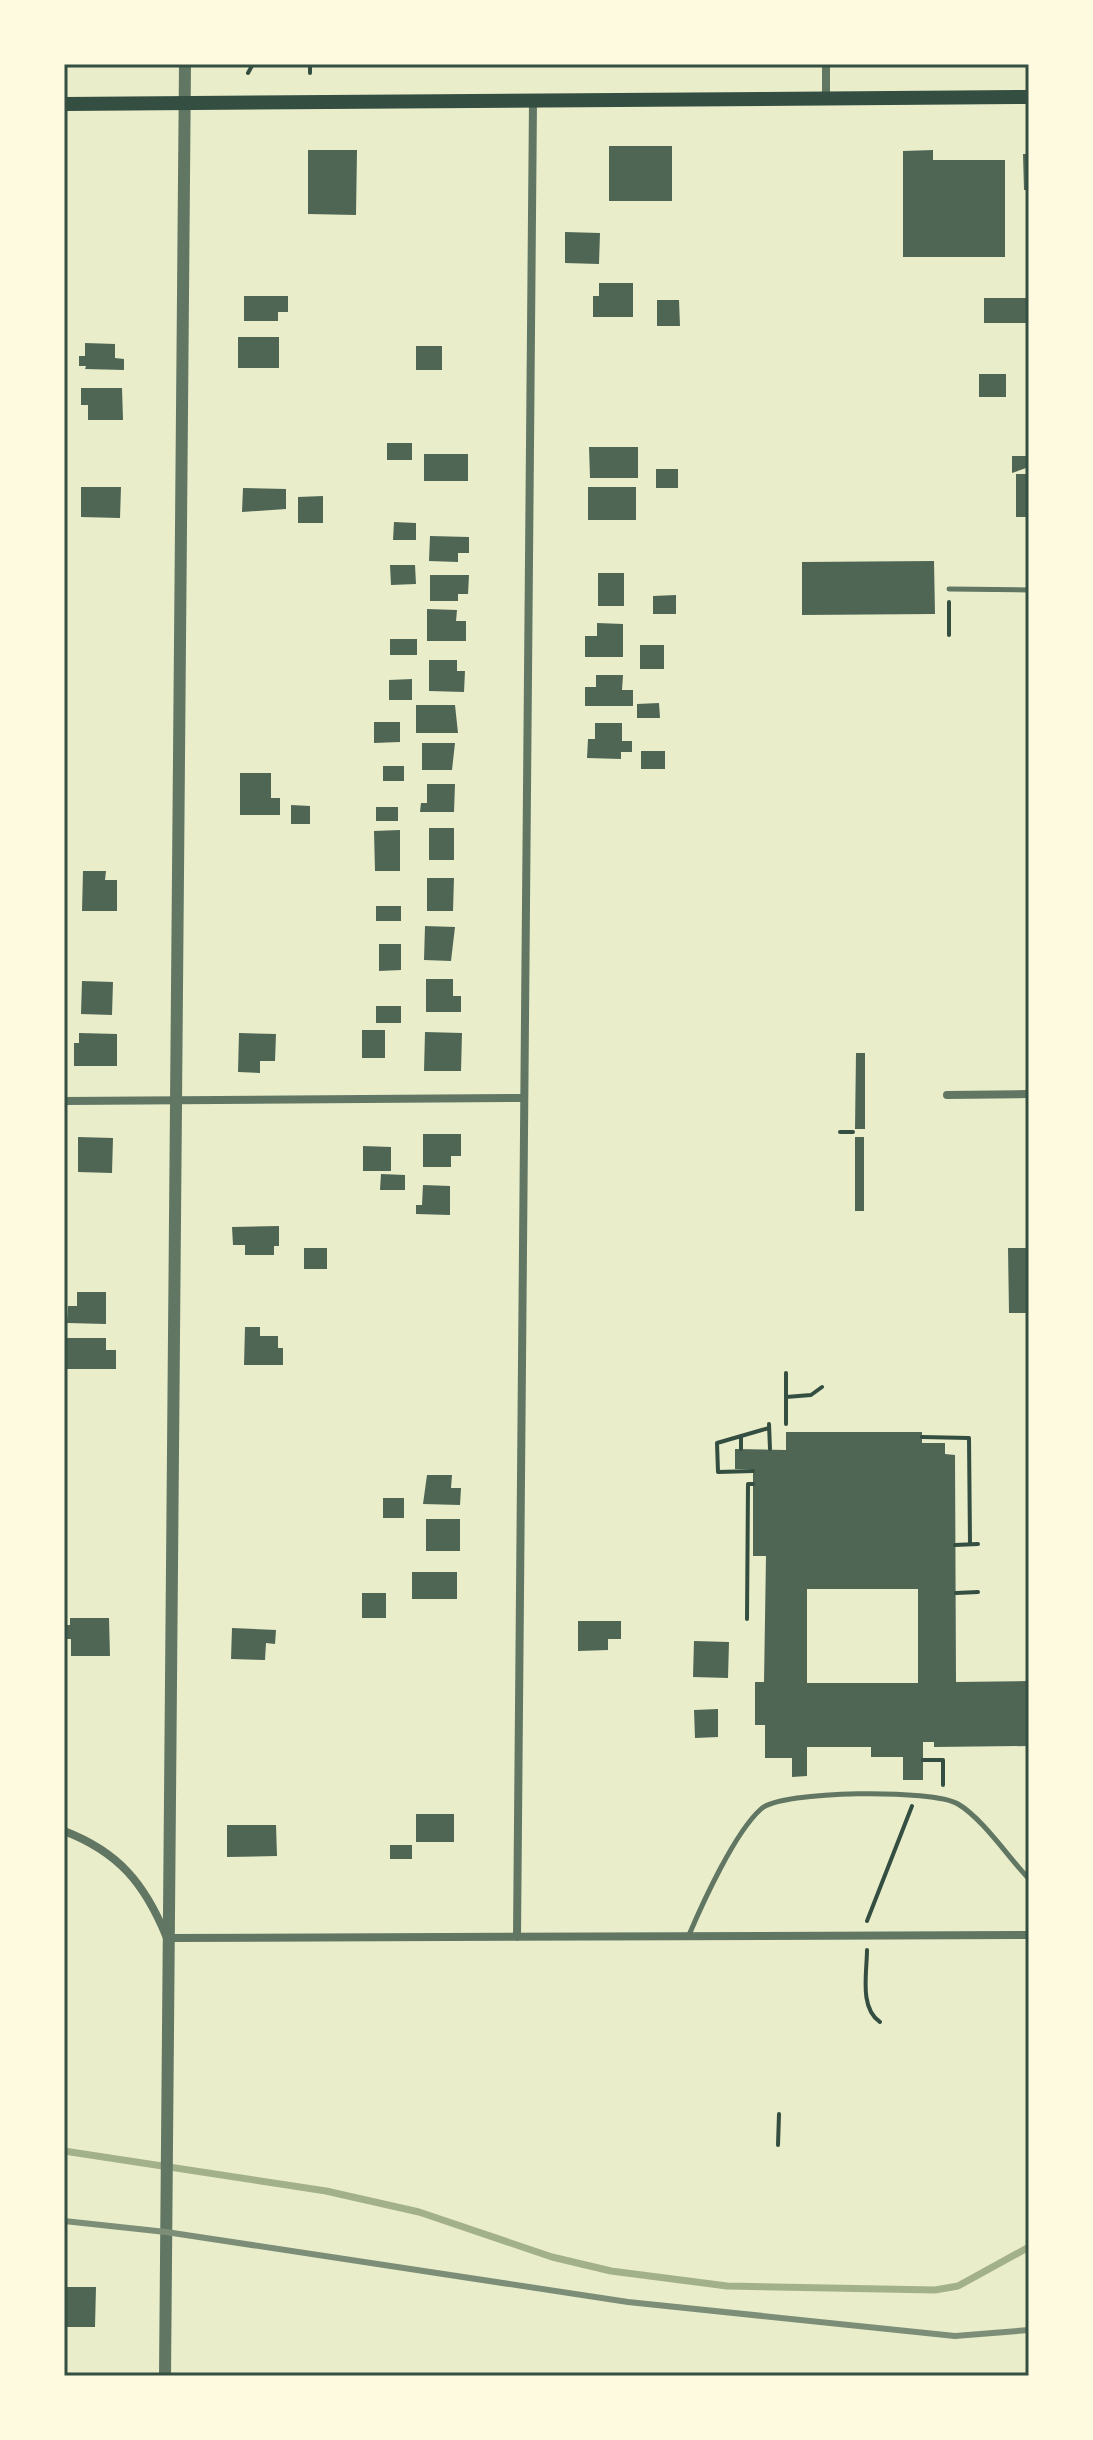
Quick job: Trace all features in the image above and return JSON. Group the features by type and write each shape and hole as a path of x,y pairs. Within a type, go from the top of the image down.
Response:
{"main road":[{"path":"64,104 1029,97"}],"street":[{"path":"165,2376 185,64"},
{"path":"826,64 826,99"},
{"path":"517,1937 533,101"},
{"path":"947,1095 1029,1094"},
{"path":"64,1101 524,1098"},
{"path":"64,1831 118,1861 133,1876 146,1892 167,1938"},
{"path":"167,1938 1029,1935"}],"lane":[{"path":"949,589 1029,590"},
{"path":"689,1935 706,1896 750,1821 772,1801 797,1796 916,1795 958,1804 1029,1879"}],"path":[{"path":"248,73 253,64"},
{"path":"310,64 310,73"},
{"path":"949,589 949,635"},
{"path":"840,1132 853,1132"},
{"path":"786,1373 786,1424"},
{"path":"786,1397 811,1395 822,1387"},
{"path":"753,1471 718,1472 717,1443 769,1426 770,1449"},
{"path":"741,1436 741,1449"},
{"path":"922,1437 969,1438 970,1544"},
{"path":"747,1619 748,1484 753,1484"},
{"path":"955,1545 978,1544"},
{"path":"956,1593 978,1592"},
{"path":"923,1760 943,1760 943,1785"},
{"path":"890,1860 916,1795"},
{"path":"778,2145 779,2114"}],"building":[{"path":"609,146 672,146 672,201 609,201"},
{"path":"308,150 357,150 356,215 308,214"},
{"path":"933,150 933,160 1005,160 1005,257 903,257 903,151"},
{"path":"1023,154 1029,154 1029,190 1024,190"},
{"path":"565,232 600,233 599,264 565,263"},
{"path":"599,283 633,283 633,317 593,317 593,296 599,296"},
{"path":"244,296 288,296 288,312 278,312 278,321 244,321"},
{"path":"984,298 1028,298 1028,323 984,323"},
{"path":"657,300 679,300 680,326 657,326"},
{"path":"238,337 279,337 279,368 238,368"},
{"path":"85,343 115,344 115,358 124,359 124,370 85,369 86,366 79,366 79,356 85,356"},
{"path":"416,346 442,346 442,370 416,370"},
{"path":"979,374 1006,374 1006,397 979,397"},
{"path":"81,388 122,388 123,420 88,420 88,405 81,405"},
{"path":"387,443 412,443 412,460 387,460"},
{"path":"589,447 638,447 638,478 590,478"},
{"path":"424,454 468,454 468,481 424,481"},
{"path":"1012,456 1029,456 1029,467 1012,473"},
{"path":"656,469 678,469 678,488 656,488"},
{"path":"1016,474 1029,474 1029,517 1016,517"},
{"path":"81,487 121,487 120,518 81,517"},
{"path":"588,487 636,487 636,520 588,520"},
{"path":"243,488 286,489 286,509 242,512"},
{"path":"323,496 323,523 298,523 298,497"},
{"path":"394,522 416,523 416,540 393,540"},
{"path":"430,536 469,537 469,553 458,553 458,562 429,561"},
{"path":"934,561 935,614 802,615 802,562"},
{"path":"390,565 415,565 416,584 391,585"},
{"path":"598,573 624,573 624,606 598,606"},
{"path":"430,575 469,575 468,594 458,594 458,601 430,601"},
{"path":"676,595 676,614 653,614 653,596"},
{"path":"427,609 457,610 456,621 466,621 466,641 427,641"},
{"path":"597,623 623,624 623,657 585,657 585,636 597,636"},
{"path":"390,639 417,639 417,655 390,655"},
{"path":"640,645 664,645 664,669 640,669"},
{"path":"429,660 457,660 457,671 465,671 464,692 429,691"},
{"path":"596,675 623,675 622,690 633,690 633,706 585,706 585,687 596,687"},
{"path":"412,679 412,700 389,700 389,680"},
{"path":"659,703 660,718 637,718 637,704"},
{"path":"416,705 455,705 458,733 416,733"},
{"path":"374,722 400,722 400,742 374,743"},
{"path":"595,723 622,723 622,741 632,741 632,752 621,752 621,759 587,758 588,739 595,739"},
{"path":"422,743 455,743 452,770 422,770"},
{"path":"641,751 665,751 665,769 641,769"},
{"path":"383,766 404,766 404,781 383,781"},
{"path":"240,773 271,773 271,798 280,798 280,815 240,815"},
{"path":"427,784 455,784 454,812 420,812 421,803 427,803"},
{"path":"291,805 310,806 310,824 291,824"},
{"path":"376,807 398,807 398,821 376,821"},
{"path":"429,828 454,828 454,860 429,860"},
{"path":"400,830 400,871 375,871 374,831"},
{"path":"83,871 106,871 105,880 117,880 117,911 82,911"},
{"path":"427,878 454,878 453,911 427,911"},
{"path":"376,906 401,906 401,921 376,921"},
{"path":"425,926 455,927 451,961 424,960"},
{"path":"379,944 401,944 401,970 379,971"},
{"path":"426,979 453,979 453,996 461,996 461,1012 426,1012"},
{"path":"82,981 113,982 112,1015 81,1014"},
{"path":"376,1006 401,1006 401,1023 376,1023"},
{"path":"362,1030 385,1030 385,1058 362,1058"},
{"path":"425,1032 462,1033 461,1071 424,1071"},
{"path":"79,1033 117,1034 117,1066 74,1066 74,1043 79,1043"},
{"path":"239,1033 276,1034 275,1061 260,1061 260,1073 238,1072"},
{"path":"856,1053 865,1053 865,1129 855,1129"},
{"path":"423,1134 461,1134 461,1156 451,1156 451,1167 423,1167"},
{"path":"78,1137 113,1138 112,1173 78,1172"},
{"path":"855,1137 864,1137 864,1211 855,1211"},
{"path":"363,1146 391,1147 391,1171 363,1171"},
{"path":"381,1174 405,1175 405,1190 380,1190"},
{"path":"423,1185 450,1186 450,1215 416,1214 416,1205 422,1205"},
{"path":"279,1226 279,1246 274,1246 274,1255 245,1255 245,1245 233,1245 232,1227"},
{"path":"304,1248 327,1248 327,1269 304,1269"},
{"path":"1008,1248 1029,1248 1029,1313 1009,1313"},
{"path":"77,1292 106,1292 106,1324 67,1323 68,1306 77,1306"},
{"path":"245,1327 260,1327 260,1336 278,1336 278,1348 283,1348 283,1365 244,1365"},
{"path":"66,1338 106,1338 106,1350 116,1350 116,1369 65,1369"},
{"path":"786,1432 922,1432 922,1443 945,1443 945,1454 955,1455 956,1682 1029,1681 1029,1746 934,1747 934,1742 923,1742 923,1780 903,1780 903,1757 871,1757 871,1747 807,1747 807,1776 792,1777 792,1758 765,1758 765,1725 755,1725 755,1682 764,1682 766,1556 753,1556 753,1469 735,1469 735,1449 786,1450","holes":["807,1589 918,1589 918,1683 807,1683"]},
{"path":"427,1475 452,1475 451,1488 461,1488 460,1505 423,1504"},
{"path":"383,1498 404,1498 404,1518 383,1518"},
{"path":"426,1519 460,1519 460,1551 426,1551"},
{"path":"412,1572 457,1572 457,1599 412,1599"},
{"path":"362,1593 386,1593 386,1618 362,1618"},
{"path":"70,1618 109,1618 110,1656 71,1656 71,1639 64,1639 64,1625 70,1625"},
{"path":"578,1621 621,1621 621,1639 608,1639 608,1650 578,1651"},
{"path":"232,1628 276,1630 275,1644 266,1643 265,1660 231,1659"},
{"path":"694,1641 729,1642 728,1678 693,1677"},
{"path":"718,1709 718,1737 695,1738 694,1710"},
{"path":"416,1814 454,1814 454,1842 416,1842"},
{"path":"227,1825 276,1825 277,1856 227,1857"},
{"path":"390,1845 412,1845 412,1859 390,1859"},
{"path":"64,2287 96,2287 95,2327 64,2327"}],"waterway":[{"path":"64,2151 326,2191 419,2212 552,2257 611,2271 727,2286 935,2290 958,2286 1029,2247"}],"railway":[{"path":"64,2221 166,2232 628,2302 955,2336 1029,2330"}]}
